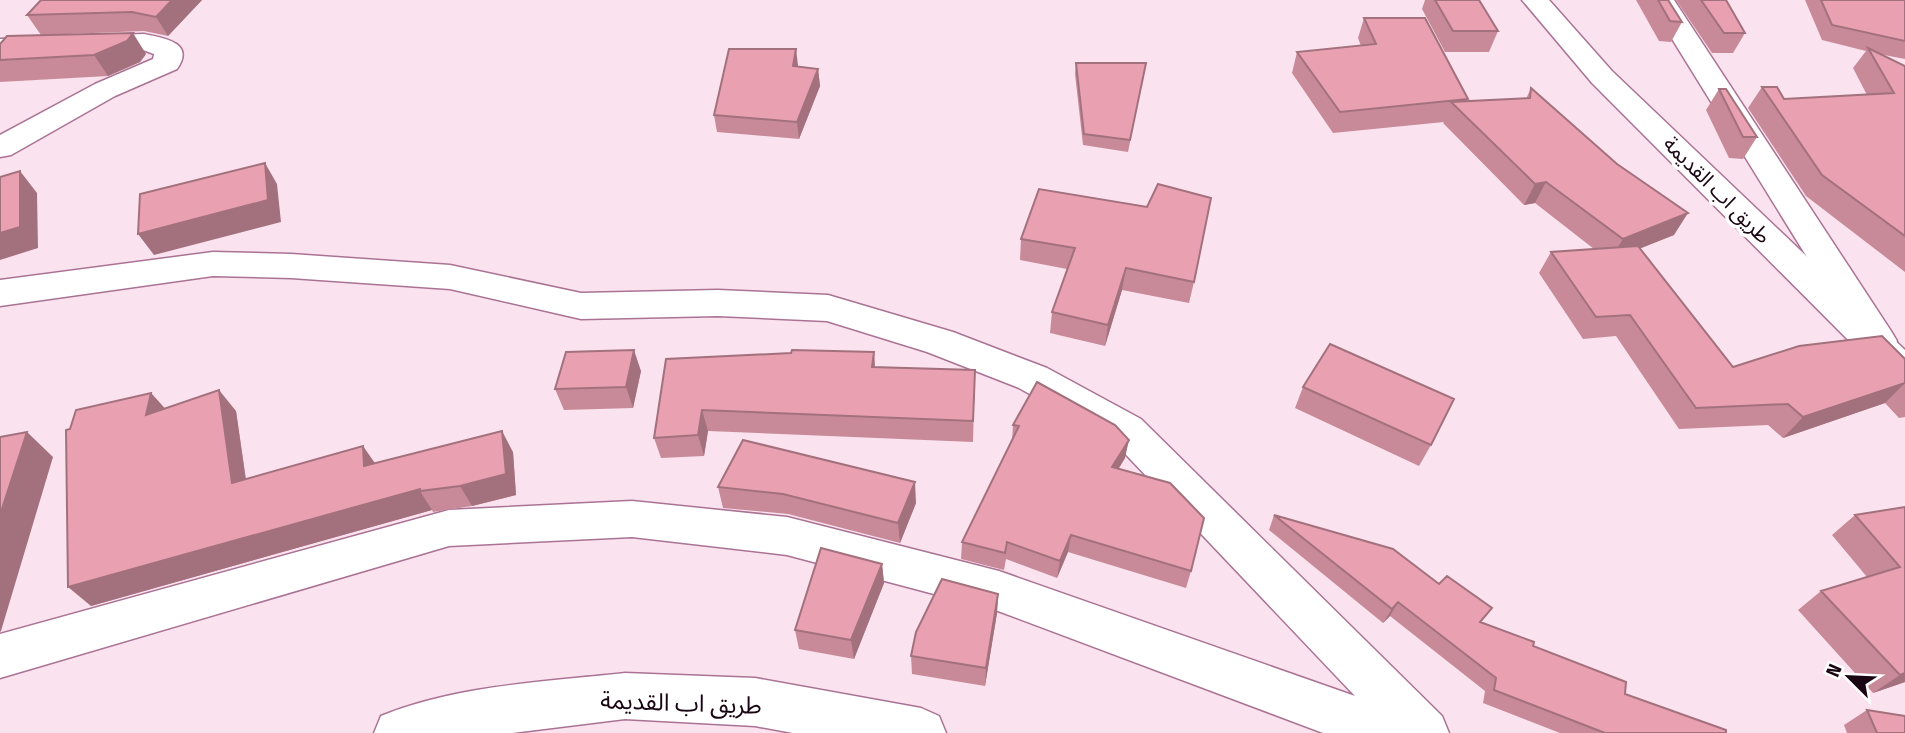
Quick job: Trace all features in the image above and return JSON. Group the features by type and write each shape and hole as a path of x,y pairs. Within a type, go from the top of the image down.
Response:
{"street":[{"name":"طريق اب القديمة","path":"1535,0 1602,77 1898,367"},
{"path":"1661,0 1898,367"},
{"path":"0,47 144,42 169,49 167,63 104,90 0,148"},
{"path":"0,293 213,264 291,266 450,277 581,306 718,303 828,308 915,334 1033,378 1128,430 1424,733"},
{"path":"0,656 449,528 632,519 787,536 999,591 1389,733"},
{"name":"طريق اب القديمة","path":"399,733 487,712 625,696 755,702 921,733"}],"building":[{"path":"41,0 172,0 156,17 132,12 27,15"},
{"path":"1435,0 1479,0 1498,31 1453,31"},
{"path":"1658,0 1668,0 1682,22 1670,21"},
{"path":"1701,0 1726,0 1745,33 1724,33"},
{"path":"1821,0 1905,0 1905,41 1832,25"},
{"path":"1364,18 1425,18 1468,99 1340,112 1297,52 1376,44"},
{"path":"133,33 127,41 94,55 0,60 0,44 7,36"},
{"path":"1868,48 1905,66 1905,236 1822,175 1762,87 1777,87 1784,99 1894,93"},
{"path":"729,49 796,49 793,66 818,69 797,122 714,115"},
{"path":"1076,63 1146,63 1130,140 1084,134"},
{"path":"1531,88 1617,164 1688,213 1623,239 1546,182 1535,184 1451,102 1530,98"},
{"path":"1719,89 1726,89 1757,137 1743,137"},
{"path":"265,163 268,200 138,234 140,194"},
{"path":"20,171 20,227 0,233 0,177"},
{"path":"1158,184 1211,198 1194,282 1126,268 1108,325 1052,312 1075,248 1021,239 1039,189 1147,207"},
{"path":"1638,246 1733,367 1799,346 1882,336 1905,359 1905,383 1803,417 1788,404 1696,408 1630,315 1596,317 1551,252"},
{"path":"1330,344 1454,399 1431,445 1303,387"},
{"path":"634,350 626,387 555,389 566,352"},
{"path":"792,350 874,352 872,367 975,370 973,421 702,410 698,435 654,438 666,359 791,353"},
{"path":"1037,382 1115,425 1129,440 1112,467 1170,483 1204,518 1191,571 1071,535 1060,561 1007,542 1005,553 962,542 1019,426 1013,425"},
{"path":"219,390 232,483 363,446 364,466 502,431 506,474 460,486 420,489 68,587 66,430 70,429 76,410 151,393 146,415"},
{"path":"27,432 0,515 0,437"},
{"path":"743,440 915,482 898,523 783,494 718,487"},
{"path":"1905,507 1905,673 1900,675 1821,591 1900,567 1855,515"},
{"path":"1274,515 1393,549 1439,584 1447,576 1492,608 1480,622 1626,682 1625,694 1726,730 1726,733 1605,733 1494,690 1496,678 1398,602 1392,609"},
{"path":"821,548 882,564 851,640 795,630"},
{"path":"942,579 998,594 986,668 911,656 916,632"},
{"path":"1867,710 1905,716 1905,733 1877,733"}]}
